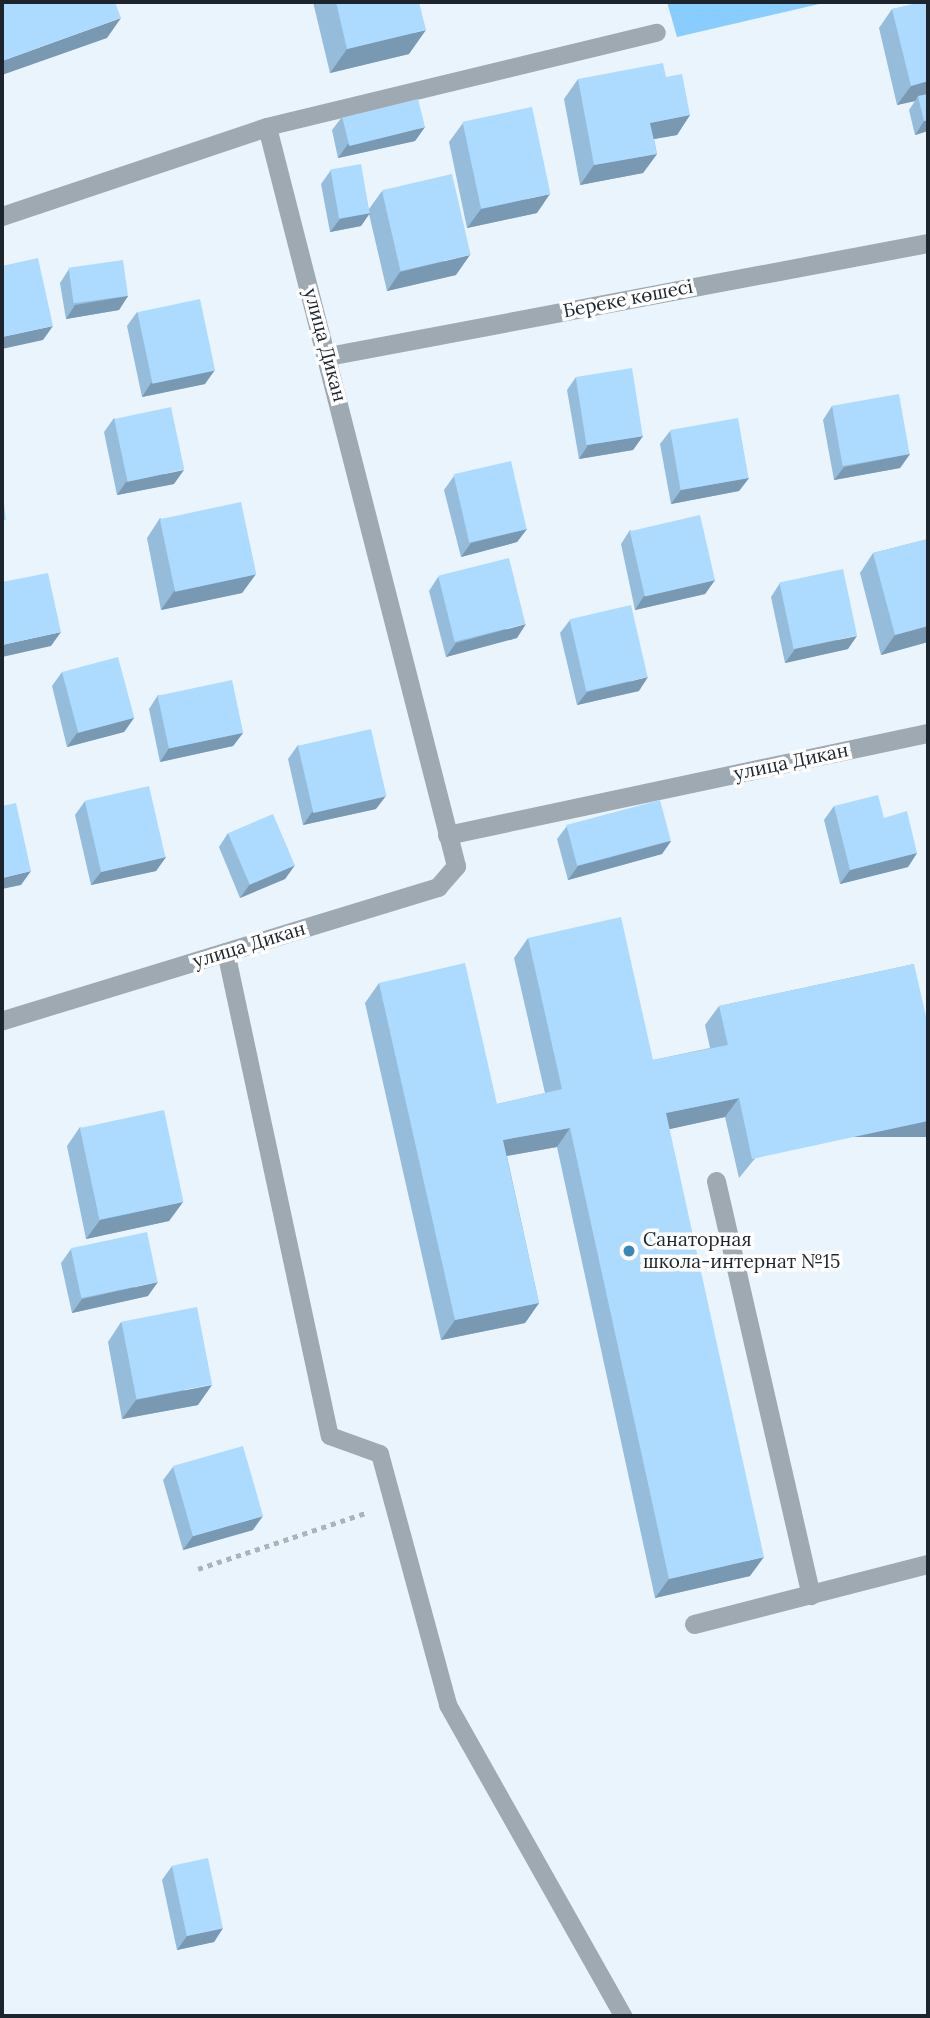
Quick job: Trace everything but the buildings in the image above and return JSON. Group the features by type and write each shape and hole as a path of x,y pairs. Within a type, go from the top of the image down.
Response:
{"street":[{"path":"2,216 267,127"},
{"name":"улица Дикан","path":"2,1020 438,887 456,866 328,356 267,127"},
{"name":"Береке көшесі","path":"328,356 928,243"},
{"name":"улица Дикан","path":"447,835 928,733"},
{"path":"716,1181 811,1595"},
{"path":"694,1624 928,1564"}],"lane":[{"path":"267,127 657,33"},
{"path":"226,952 330,1436 380,1454 448,1705 623,2016"}],"path":[{"path":"198,1569 392,1504"}],"shaded area":[{"path":"667,2 828,2 677,37"}],"place":[{"name":"Санаторная школа-интернат №15","path":"629,1251"}]}
